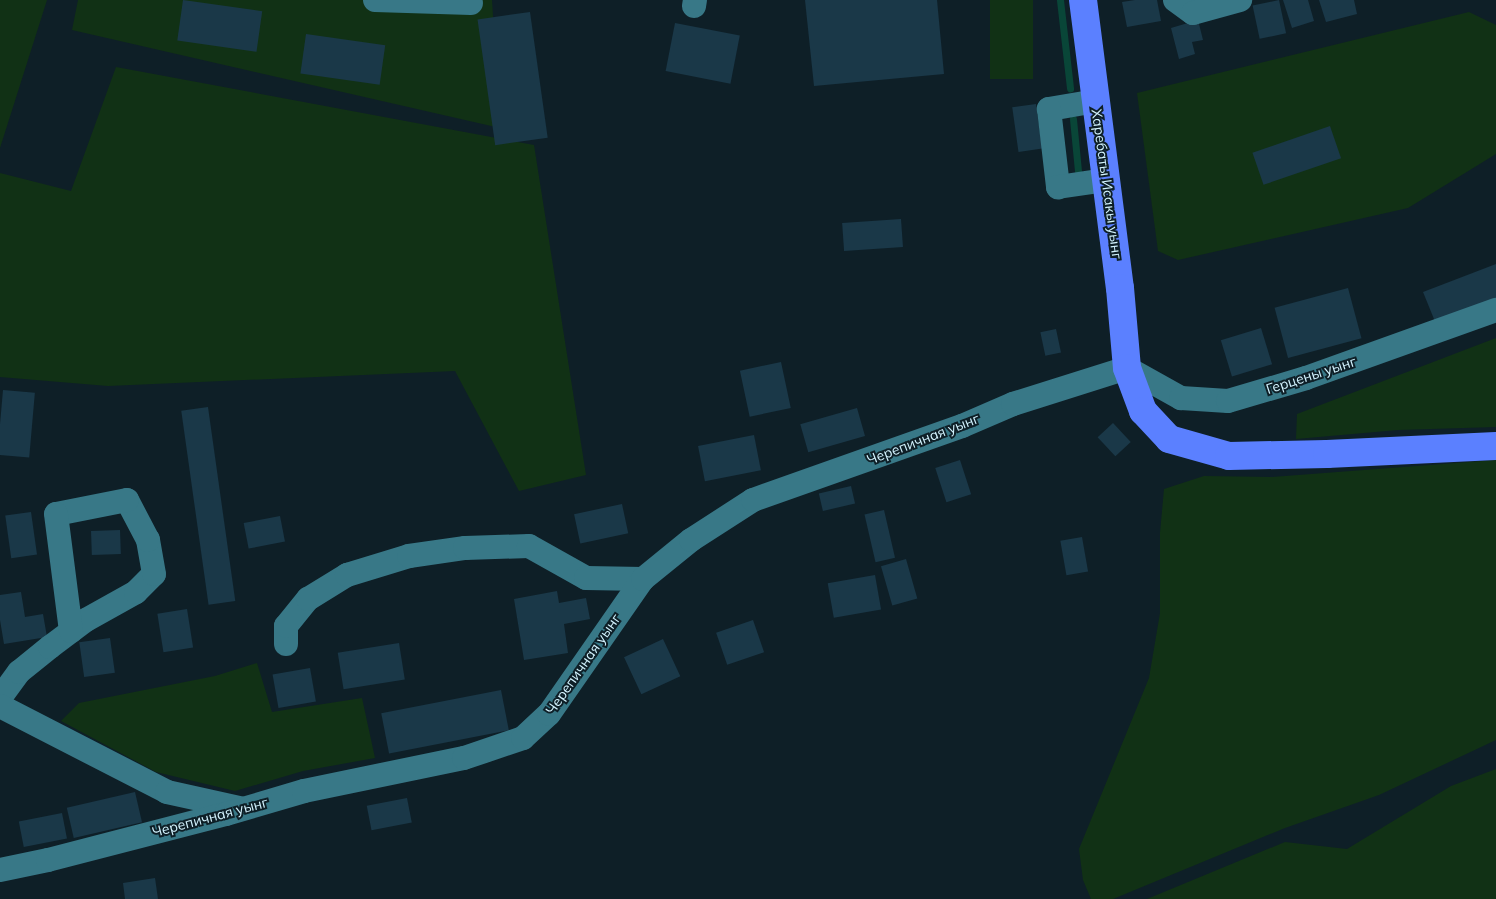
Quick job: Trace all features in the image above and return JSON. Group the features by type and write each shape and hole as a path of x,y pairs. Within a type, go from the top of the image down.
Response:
{"main road":[{"name":"Харебаты Исакы уынг","path":"1083,0 1120,288 1127,368 1143,410 1169,439 1229,456 1327,454 1496,446"}],"street":[{"path":"375,0 471,3"},
{"path":"1175,0 1194,13 1240,0"},
{"path":"1096,101 1049,109 1058,187 1106,180"},
{"name":"Герцены уынг","path":"1127,368 1181,398 1228,401 1306,378 1496,310"},
{"name":"Черепичная уынг","path":"0,870 48,860 244,809 304,791 464,758 523,738 550,714 643,579 691,540 753,500 962,426 1013,404 1127,368"},
{"path":"0,698 19,672 71,631 136,592 154,574 148,540 128,500 56,514 71,631"},
{"path":"286,644 286,626 308,599 347,575 409,556 465,548 529,546 586,578 643,579"},
{"path":"0,706 167,792 244,809"}],"green space":[{"path":"0,0 47,0 0,148"},
{"path":"78,0 492,0 500,128 72,30"},
{"path":"990,0 1033,0 1033,79 990,79"},
{"path":"1469,12 1496,25 1496,154 1408,208 1178,260 1158,251 1137,93"},
{"path":"116,67 534,145 586,475 519,491 455,371 108,386 0,377 0,173 71,191"},
{"path":"1496,338 1496,427 1398,430 1296,439 1297,414"},
{"path":"1496,460 1496,740 1379,795 1285,828 1113,899 1091,899 1083,880 1079,849 1149,678 1160,613 1160,533 1164,489 1204,476 1272,477"},
{"path":"257,663 272,712 362,698 375,758 303,771 235,791 156,772 61,721 79,703 215,676"},
{"path":"1496,769 1496,899 1147,899 1285,842 1347,849 1451,786"}],"building":[{"path":"183,0 262,11 257,52 177,41"},
{"path":"805,0 937,0 944,74 814,86"},
{"path":"1157,0 1161,21 1127,27 1122,2"},
{"path":"1279,0 1286,33 1260,39 1253,6"},
{"path":"1283,0 1308,0 1314,21 1292,28"},
{"path":"1319,0 1354,0 1357,14 1326,22"},
{"path":"530,12 548,138 495,145 478,19"},
{"path":"1198,20 1203,40 1192,42 1195,54 1179,59 1171,28"},
{"path":"675,23 740,36 730,84 666,71"},
{"path":"306,34 385,45 380,85 300,74"},
{"path":"1036,104 1042,149 1018,152 1012,107"},
{"path":"1330,126 1341,158 1264,185 1252,153"},
{"path":"901,219 903,247 844,251 842,223"},
{"path":"1496,264 1496,300 1436,324 1423,292"},
{"path":"1348,288 1361,338 1288,358 1275,308"},
{"path":"1261,328 1272,364 1232,377 1221,340"},
{"path":"1056,329 1061,352 1045,356 1040,332"},
{"path":"781,362 791,408 750,417 740,371"},
{"path":"3,390 35,393 29,458 0,455"},
{"path":"208,407 235,601 209,605 181,411"},
{"path":"857,408 865,436 808,452 800,424"},
{"path":"1113,423 1131,442 1115,456 1098,437"},
{"path":"754,435 761,470 705,481 698,446"},
{"path":"960,460 971,494 946,502 935,468"},
{"path":"851,486 855,504 823,511 819,493"},
{"path":"622,504 628,533 580,544 574,514"},
{"path":"884,510 895,558 876,562 865,514"},
{"path":"31,512 37,555 11,558 5,516"},
{"path":"280,516 285,542 249,549 244,523"},
{"path":"120,530 121,554 92,555 91,531"},
{"path":"1082,537 1088,571 1066,575 1060,541"},
{"path":"906,559 917,598 892,606 881,566"},
{"path":"875,575 881,609 834,618 828,583"},
{"path":"557,591 559,603 586,598 590,619 564,624 568,653 524,660 514,599"},
{"path":"21,592 25,617 43,614 47,637 4,644 0,620 0,595"},
{"path":"187,609 193,648 163,652 157,614"},
{"path":"753,620 764,652 727,665 716,633"},
{"path":"110,638 115,673 84,677 79,642"},
{"path":"663,639 680,676 641,694 624,657"},
{"path":"399,643 405,680 344,689 338,653"},
{"path":"310,668 316,701 278,708 273,675"},
{"path":"501,690 509,730 389,754 381,713"},
{"path":"135,792 142,822 74,838 67,808"},
{"path":"407,798 412,823 372,830 367,806"},
{"path":"62,813 67,839 24,847 19,821"},
{"path":"155,878 158,899 125,899 123,883"}],"waterway":[{"path":"1060,0 1070,88"},
{"path":"1073,119 1078,171"}]}
